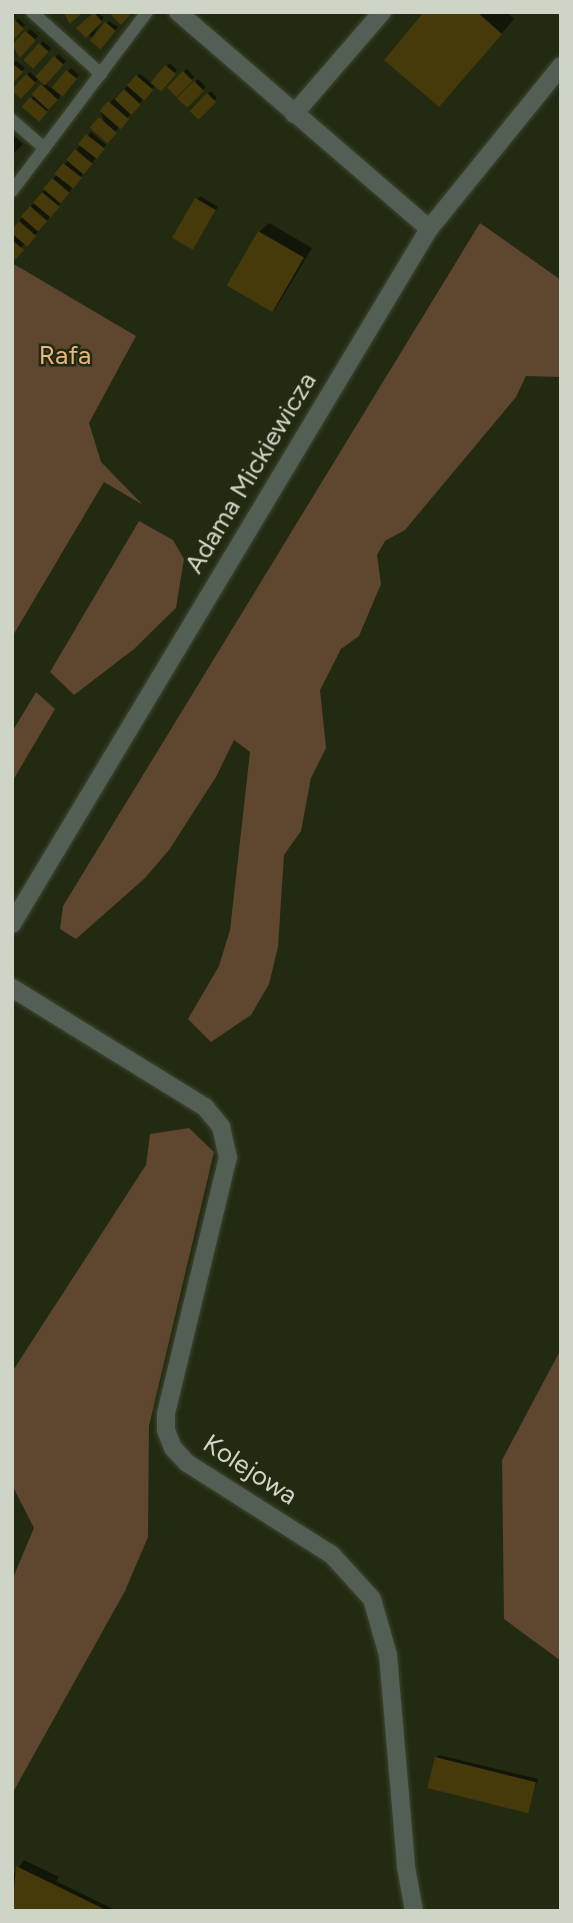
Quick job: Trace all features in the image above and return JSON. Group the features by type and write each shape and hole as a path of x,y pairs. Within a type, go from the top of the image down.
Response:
{"street":[{"path":"178,12 429,229"},
{"path":"294,114 382,12"},
{"name":"Adama Mickiewicza","path":"12,924 429,229 561,66"},
{"name":"Kolejowa","path":"12,988 205,1107 221,1128 228,1157 166,1413 166,1430 173,1448 187,1463 332,1555 372,1599 388,1655 406,1867 414,1911"}],"lane":[{"path":"32,12 101,74"},
{"path":"12,191 147,12"},
{"path":"12,120 44,148"}],"green space":[{"path":"480,223 561,280 561,377 526,376 516,397 405,530 385,541 377,555 381,584 359,636 341,649 320,690 326,748 311,778 301,831 284,855 278,947 269,984 251,1015 211,1042 188,1019 219,966 230,930 250,752 234,740 216,777 169,850 145,878 76,939 60,929 63,906"},
{"name":"Rafa","path":"12,263 136,336 89,423 101,462 143,505 104,482 12,637"},
{"path":"139,521 173,540 184,559 176,608 134,649 74,695 50,672"},
{"path":"36,692 55,709 12,782 12,732"},
{"path":"189,1128 214,1152 149,1426 148,1537 125,1591 12,1794 12,1580 34,1528 12,1485 12,1372 146,1165 150,1134"},
{"path":"561,1349 561,1661 504,1619 502,1460"}],"building":[{"path":"63,12 83,12 70,24"},
{"path":"94,12 102,22 86,38 76,28"},
{"path":"114,12 133,12 121,25 111,15"},
{"path":"424,12 477,12 502,34 439,107 384,60"},
{"path":"14,19 24,29 12,41 12,21"},
{"path":"105,22 116,31 101,49 90,41"},
{"path":"25,31 36,40 20,58 12,45"},
{"path":"39,43 49,52 33,69 24,60"},
{"path":"54,56 64,65 45,86 35,77"},
{"path":"12,63 23,72 12,84"},
{"path":"165,65 176,74 161,92 151,83"},
{"path":"66,70 77,79 62,97 52,88"},
{"path":"183,71 193,81 177,97 167,87"},
{"path":"26,74 36,83 21,99 12,90"},
{"path":"136,75 153,90 144,101 127,86"},
{"path":"194,81 204,91 187,108 177,98"},
{"path":"41,84 58,100 48,110 31,94"},
{"path":"124,89 141,105 131,115 114,99"},
{"path":"207,93 216,102 199,120 189,111"},
{"path":"30,97 48,112 39,122 22,107"},
{"path":"108,101 129,119 121,129 99,111"},
{"path":"99,117 117,133 107,143 90,127"},
{"path":"86,134 105,149 97,159 78,144"},
{"path":"75,149 93,164 84,175 66,160"},
{"path":"63,163 82,178 73,189 54,174"},
{"path":"52,178 70,193 61,204 43,189"},
{"path":"42,192 60,207 51,218 33,203"},
{"path":"195,198 216,210 193,250 172,238"},
{"path":"30,206 47,221 38,232 21,217"},
{"path":"19,221 36,236 27,247 12,233 12,229"},
{"path":"258,231 304,258 272,312 227,286"},
{"path":"12,240 24,250 15,260 12,257"},
{"path":"435,1757 536,1782 528,1813 427,1788"},
{"path":"16,1866 53,1884 108,1911 12,1911"}]}
